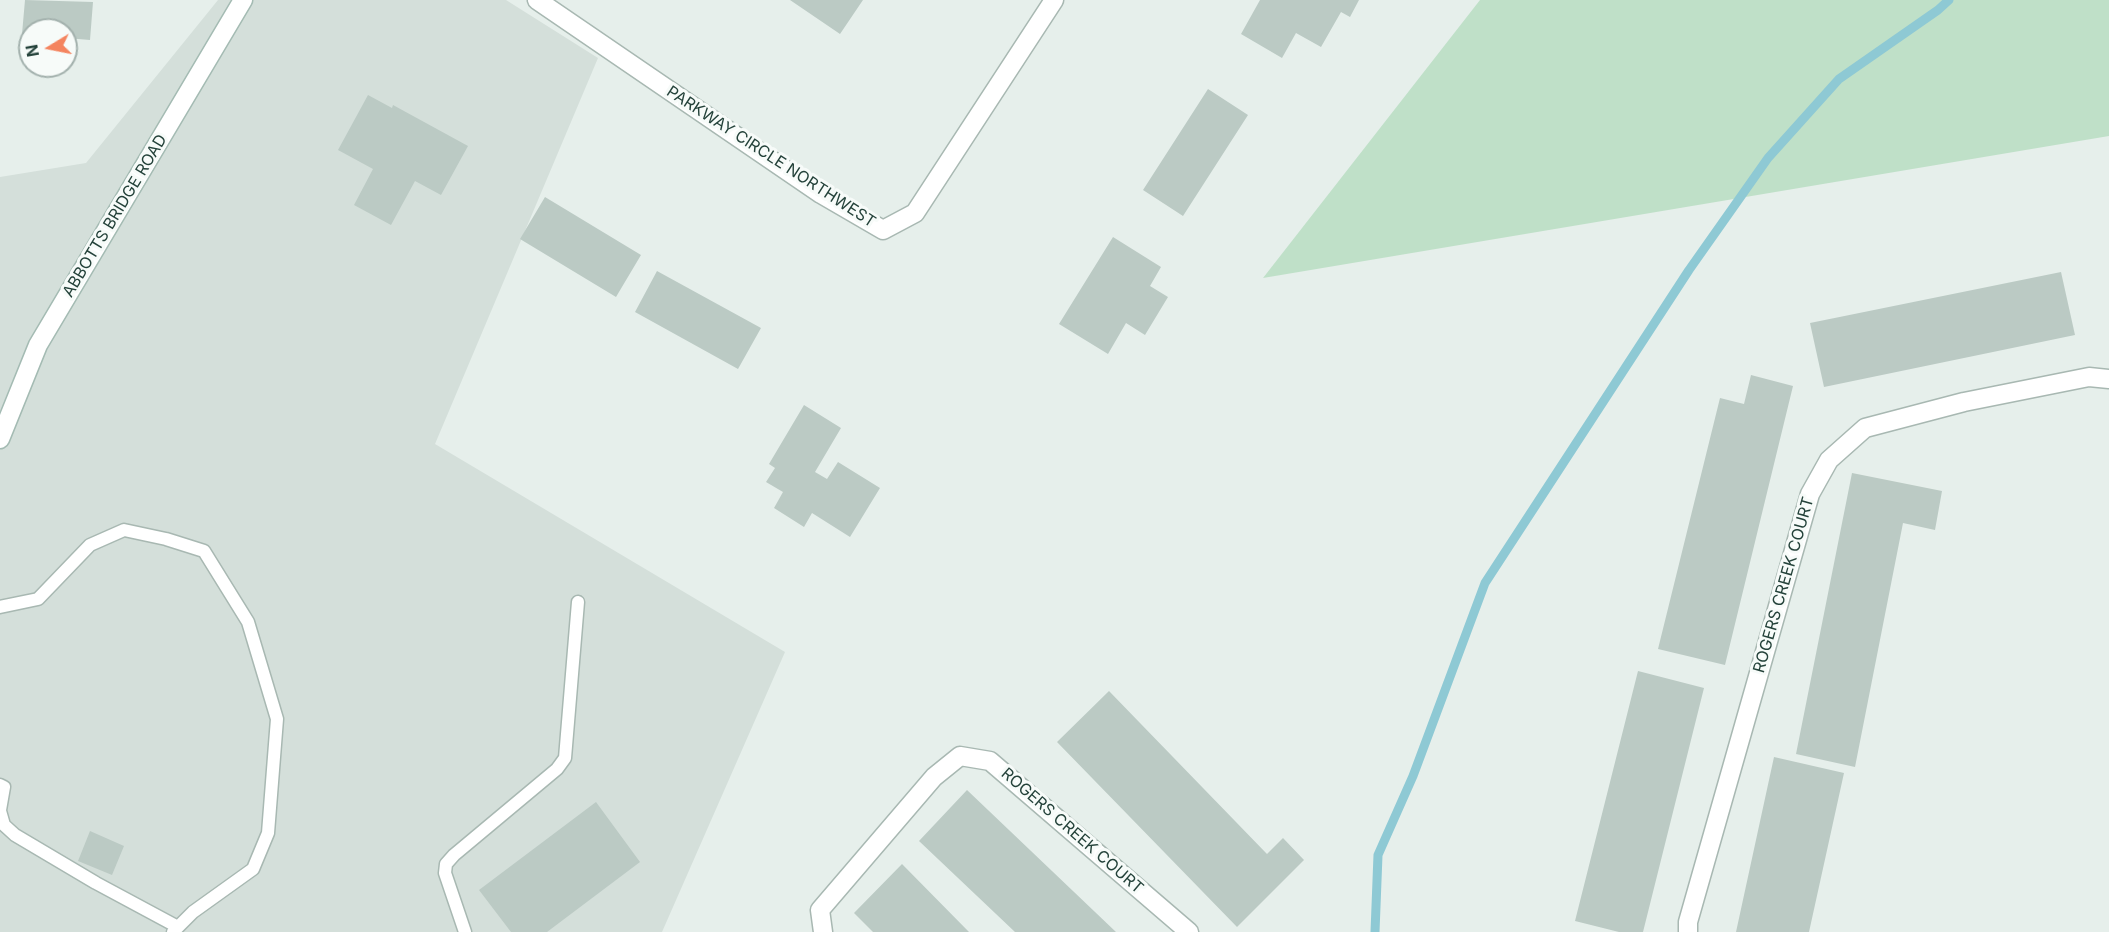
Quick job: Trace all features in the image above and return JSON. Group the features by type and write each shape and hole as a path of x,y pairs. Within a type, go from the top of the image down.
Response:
{"street":[{"name":"ABBOTTS BRIDGE ROAD","path":"0,439 38,345 243,0"},
{"name":"PARKWAY CIRCLE NORTHWEST","path":"537,0 821,194 883,230 915,213 1054,0"},
{"name":"ROGERS CREEK COURT","path":"1688,932 1688,922 1810,494 1829,460 1865,428 1964,402 2090,377 2109,379"},
{"name":"ROGERS CREEK COURT","path":"823,932 820,910 934,777 960,756 990,760 1189,932"}],"lane":[{"path":"0,607 38,599 90,545 124,530 166,539 204,551 248,622 277,719 268,833 253,869 193,912 176,930 15,835 4,825 0,811 4,787 0,785"},
{"path":"465,932 445,873 446,864 557,768 564,758 578,602"}],"shaded area":[{"path":"218,0 506,0 598,58 435,444 785,652 662,932 0,932 0,177 86,163"}],"green space":[{"path":"1480,0 2109,0 2109,136 1263,278"}],"building":[{"path":"25,0 93,2 90,40 78,39 78,18 23,18"},
{"path":"790,0 863,0 840,34"},
{"path":"1260,0 1359,0 1350,17 1341,12 1321,47 1296,33 1282,58 1241,34"},
{"path":"1208,89 1248,115 1183,216 1143,190"},
{"path":"368,95 392,108 393,105 468,146 441,195 415,181 391,225 354,205 373,169 338,150"},
{"path":"545,197 641,255 616,297 520,239"},
{"path":"1113,237 1161,267 1150,286 1168,297 1145,335 1126,323 1108,354 1059,324"},
{"path":"657,271 761,328 738,369 635,312"},
{"path":"2061,272 2075,335 1824,387 1810,323"},
{"path":"1751,375 1793,386 1725,665 1658,649 1720,398 1744,404"},
{"path":"804,405 841,428 815,472 827,479 838,462 880,488 850,537 812,513 804,527 774,508 783,492 766,482 775,468 769,464"},
{"path":"1852,473 1942,491 1935,530 1903,523 1855,767 1796,754"},
{"path":"1638,671 1704,688 1643,932 1619,932 1575,921"},
{"path":"1109,691 1267,854 1283,838 1304,860 1237,927 1057,742"},
{"path":"1774,757 1844,773 1809,932 1736,932"},
{"path":"967,790 1116,932 1015,932 919,841"},
{"path":"596,802 640,862 547,932 511,932 479,890"},
{"path":"90,831 124,846 112,875 78,861"},
{"path":"902,864 969,932 873,932 854,913"}],"waterway":[{"path":"1375,932 1378,855 1413,776 1485,583 1689,270 1768,158 1839,79 1949,0"}]}
